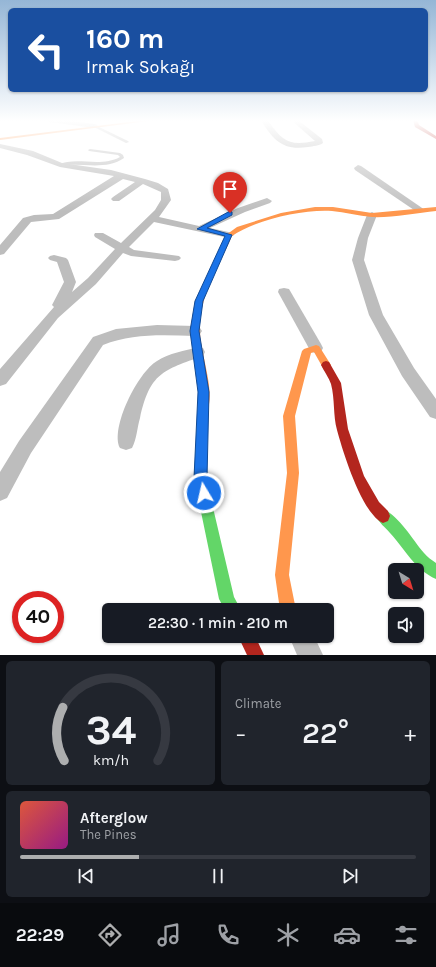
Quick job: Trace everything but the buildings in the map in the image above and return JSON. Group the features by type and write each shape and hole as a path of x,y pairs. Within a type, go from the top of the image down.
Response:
{"street":[{"path":"0,380 53,315 92,281 121,249 159,212 166,200 165,191 154,184 121,176 60,165 30,153 20,151"},
{"path":"358,168 420,210"},
{"path":"0,252 27,220 34,218 55,217 121,176"},
{"path":"116,198 132,189 142,181"},
{"path":"200,229 230,213 267,201"},
{"path":"230,603 200,478 204,392 195,331 199,301 229,235 239,228 276,216 315,209 333,209 372,215 436,209"},
{"path":"372,215 363,238 358,260 376,315 408,372 436,412"},
{"path":"152,219 229,235"},
{"path":"99,235 121,249 131,253 175,258"},
{"path":"53,315 70,282 62,260 54,258"},
{"path":"284,292 336,384 342,429 362,484 374,507 395,528 420,560 436,572"},
{"path":"0,491 25,446 98,341 116,334 157,330 195,331"},
{"path":"287,603 282,576 292,473 289,416 307,351 316,348"},
{"path":"126,442 132,413 146,380 163,364 198,352"},
{"path":"250,643 256,655"},
{"path":"304,643 310,655"}],"lane":[{"path":"60,165 75,162 110,163 122,158 119,154 94,151"}],"traffic: fast":[{"path":"203,407 200,478 227,599 229,603"},
{"path":"383,516 395,528 420,560 436,572"}],"traffic: slow":[{"path":"203,407 204,391 195,331 199,301 229,235 239,228 283,214 315,209 333,209 372,215 436,209"},
{"path":"287,603 282,575 293,473 289,416 307,351 316,348 326,365"}],"traffic: jam":[{"path":"326,365 336,383 342,429 359,478 374,507 383,516"},
{"path":"250,643 256,655"}],"route":[{"path":"204,493 200,478 204,392 195,331 199,301 229,235 200,229 230,213"}]}
